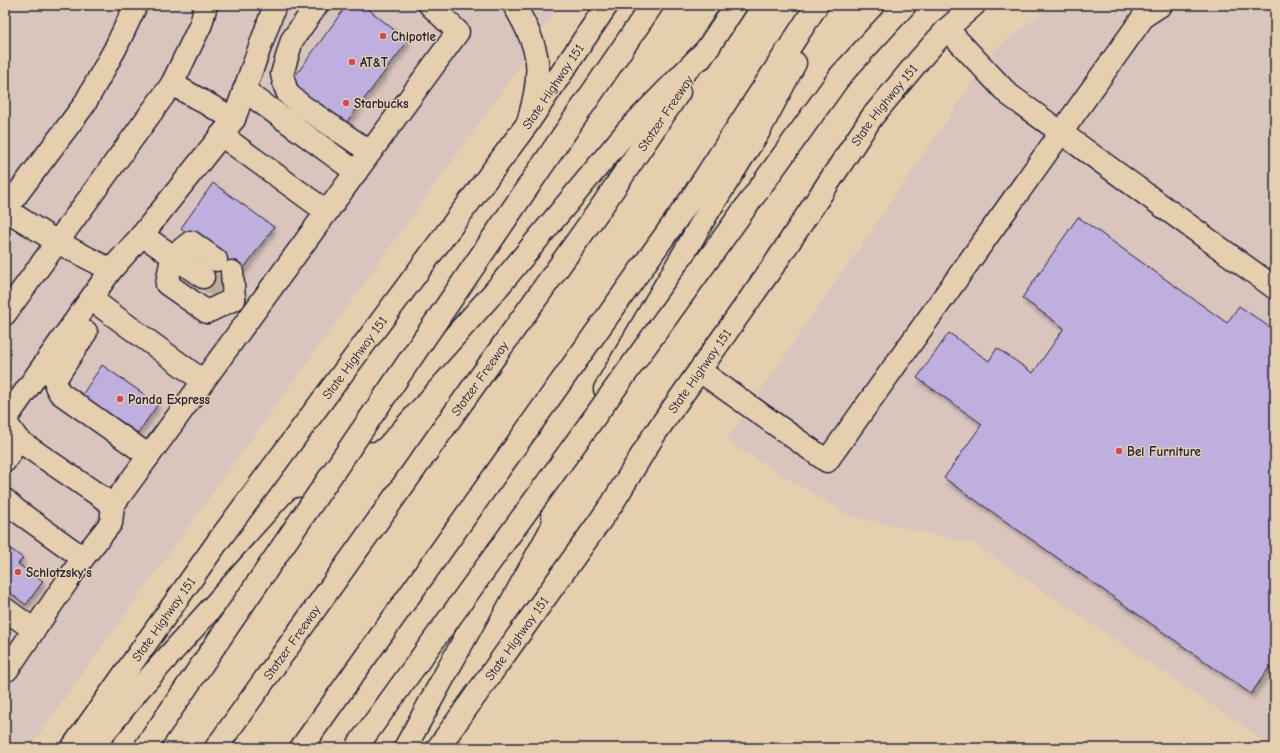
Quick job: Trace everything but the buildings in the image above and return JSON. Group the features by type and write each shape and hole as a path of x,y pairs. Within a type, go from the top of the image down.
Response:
{"main road":[{"path":"111,270 57,242 5,209 84,105 116,49 136,5"},
{"path":"5,314 172,84 201,24 206,5"},
{"path":"60,393 56,382 59,372 97,303 111,270 142,235 227,127 244,90 275,5"},
{"path":"317,5 292,40 282,74 286,90 288,94 301,105 370,152"},
{"path":"6,670 83,558 110,523 113,505 458,32 430,5"},
{"path":"514,5 527,26 537,56 539,75 528,123"},
{"name":"State Highway 151","path":"72,748 219,540 528,123 607,5"},
{"path":"145,748 652,5"},
{"name":"Stotzer Freeway","path":"216,748 602,206 736,5"},
{"path":"301,748 692,196 817,5"},
{"path":"405,748 534,511 708,212 758,131 826,5"},
{"path":"356,748 891,5"},
{"path":"841,75 905,5"},
{"name":"State Highway 151","path":"438,748 607,511 654,435 776,262 872,117 895,87 947,29 974,5"},
{"path":"700,371 827,461 1144,16 1161,5"},
{"path":"947,29 1008,94 1275,288"},
{"path":"92,748 168,656 494,292 628,130 709,47"},
{"path":"172,84 227,127 327,212"},
{"path":"244,90 356,172"},
{"path":"142,235 172,257 173,270 217,281"},
{"path":"217,281 207,312 167,284 172,257 191,242 217,281 252,314"},
{"path":"97,303 203,381"},
{"path":"97,303 36,377 5,420 18,440 113,505"},
{"path":"36,377 149,456"},
{"path":"5,461 18,440"},
{"path":"5,500 16,510 83,558"},
{"path":"5,609 34,630"}],"shaded area":[{"path":"5,5 559,5 509,82 29,748 5,748"},
{"path":"1052,5 1275,5 1275,748 973,543 852,517 726,441 996,49"}],"tunnel":[{"path":"203,277 220,289"}],"place":[{"name":"Chipotle","path":"383,36"},
{"name":"AT&T","path":"352,62"},
{"name":"Starbucks","path":"346,103"},
{"name":"Panda Express","path":"120,399"},
{"name":"Bel Furniture","path":"1119,451"},
{"name":"Schlotzsky's","path":"18,572"}]}
